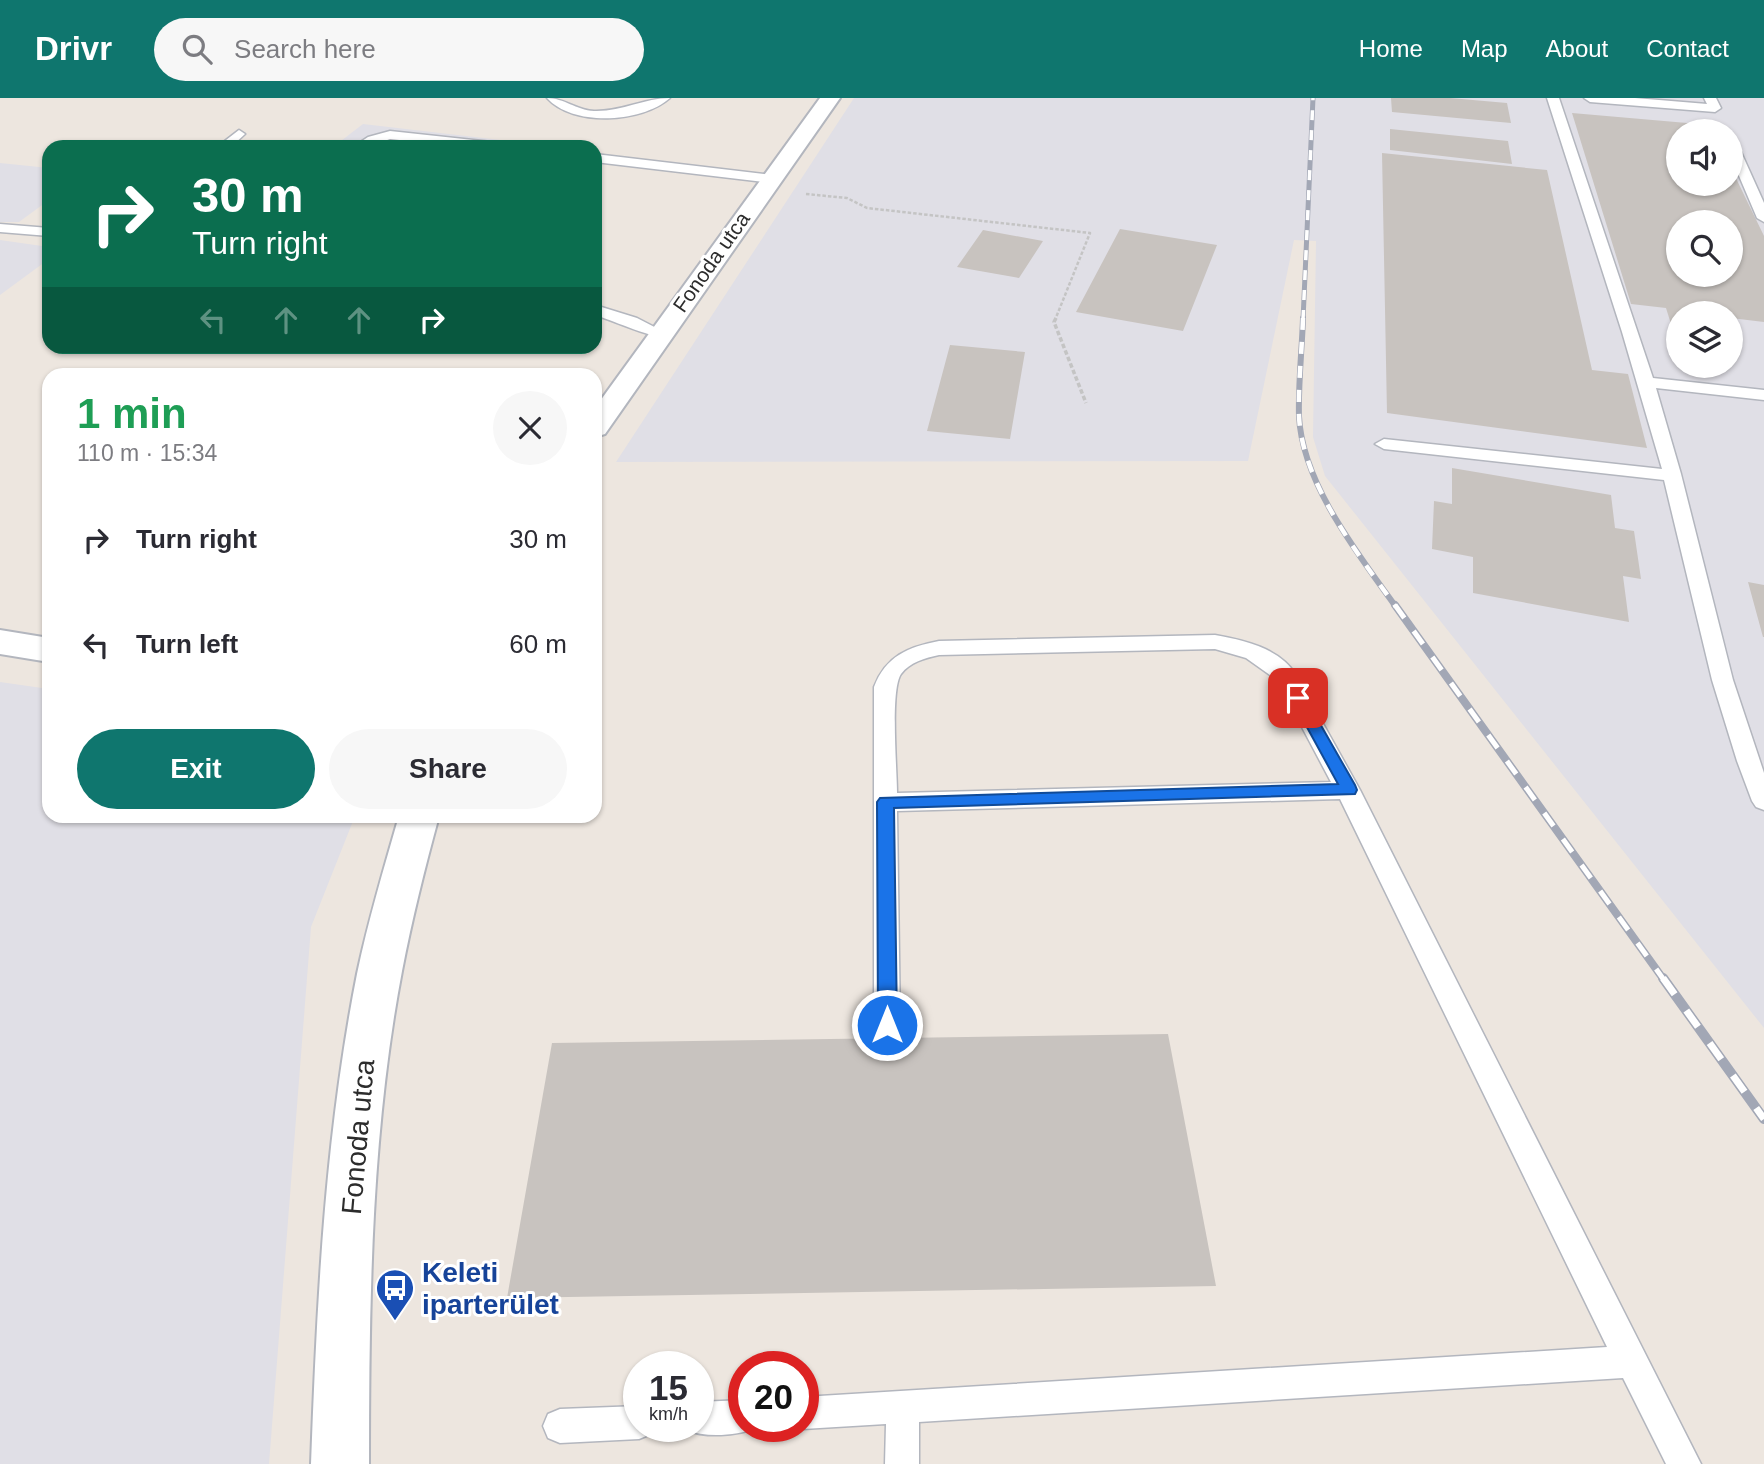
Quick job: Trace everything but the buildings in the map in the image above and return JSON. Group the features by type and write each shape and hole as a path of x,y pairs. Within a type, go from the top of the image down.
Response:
{"street":[{"name":"Fonoda utca","path":"602,418 830,98"},
{"path":"0,642 42,649"},
{"name":"Fonoda utca","path":"340,1464 352,1181 368,1028 417,823"}],"lane":[{"path":"553,98 565,108 583,113 604,114 651,106 664,98"},
{"path":"1553,98 1646,382 1672,475 1727,700 1744,756 1764,801"},
{"path":"1590,98 1715,109"},
{"path":"232,140 239,134"},
{"path":"370,140 390,135 405,140"},
{"path":"602,159 772,178"},
{"path":"1743,170 1764,218"},
{"path":"0,228 42,231"},
{"path":"602,312 632,321 660,334"},
{"path":"1646,382 1764,395"},
{"path":"1384,444 1672,475"},
{"path":"887,1025 885,687 896,664 907,657 939,648 1214,642 1238,646 1272,662 1286,675 1349,790 1630,1362 1684,1464"},
{"path":"886,802 1349,790"},
{"path":"819,1412 1630,1362"},
{"path":"902,1408 902,1464"},
{"path":"560,1426 623,1423"}],"path":[{"path":"798,194 847,198 867,208 1090,233 1054,322 1086,403"}],"shaded area":[{"path":"854,98 1764,98 1764,1028 1325,476 1313,437 1316,241 1294,240 1248,461 616,462"},
{"path":"363,124 500,140 342,140"},
{"path":"0,163 42,167 42,205 19,222 0,222"},
{"path":"0,240 42,246 42,264 0,295"},
{"path":"0,682 42,688 42,823 352,823 311,927 269,1464 0,1464"}],"railway":[{"path":"1303,320 1313,98"},
{"path":"1303,318 1299,416 1302,441 1310,467 1334,517 1396,607"},
{"path":"1395,605 1664,980"},
{"path":"1663,978 1764,1119"}],"place":[{"name":"Keleti iparterület","path":"395,1322"}],"route":[{"path":"887,1025 886,802 1349,790 1298,698"}]}
